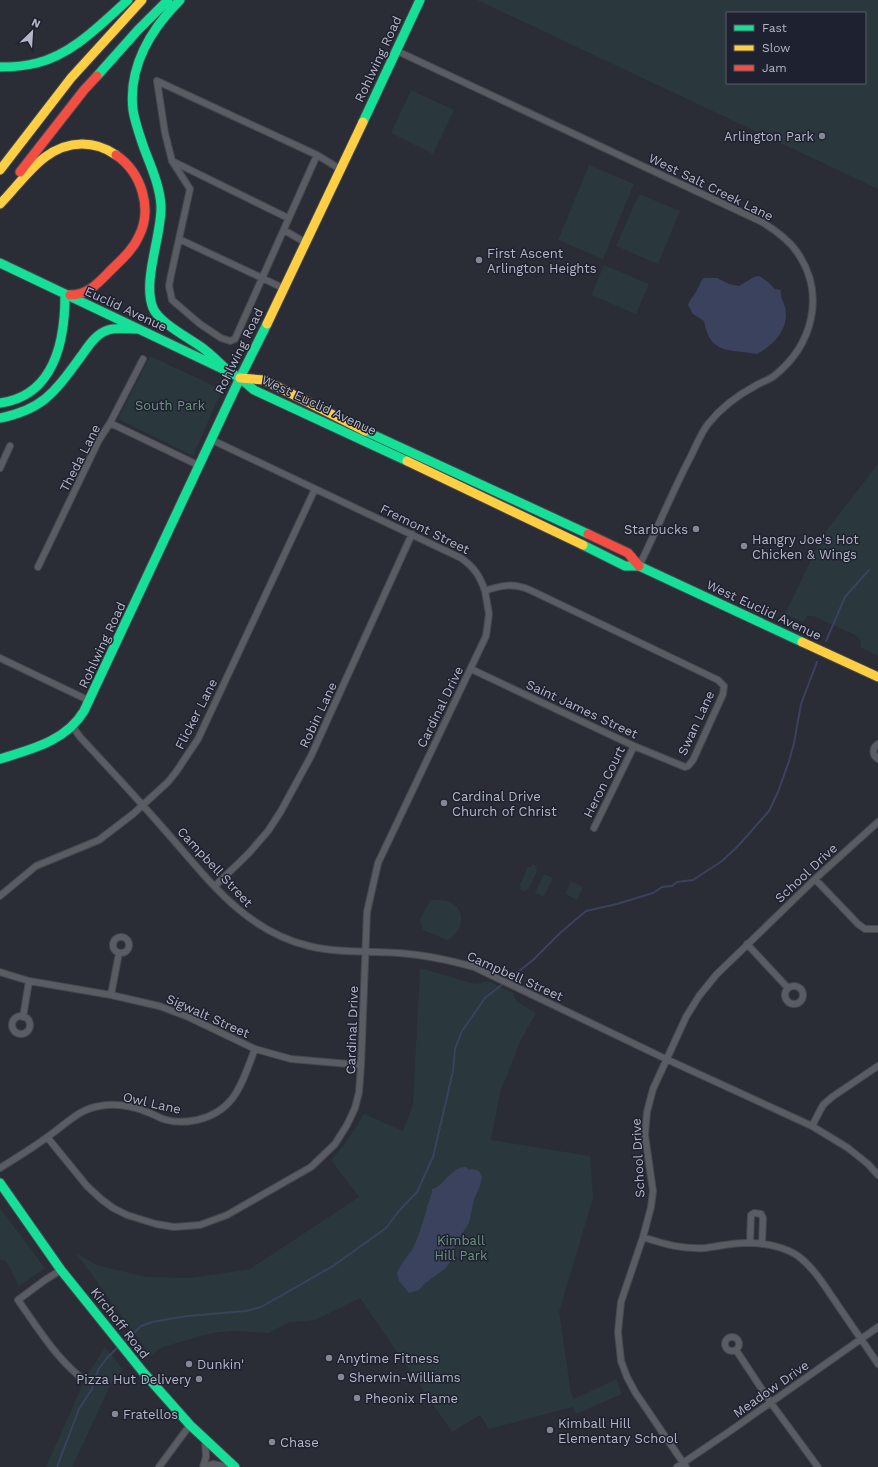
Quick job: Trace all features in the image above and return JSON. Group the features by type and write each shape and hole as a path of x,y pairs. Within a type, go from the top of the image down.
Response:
{"main road":[{"path":"0,67 10,68 36,63 62,54 89,34 128,0"},
{"path":"0,170 71,78 142,0"},
{"path":"0,198 84,90 138,30 168,0"},
{"path":"180,0 161,19 152,34 140,59 133,86 132,101 134,116 157,184 160,200 160,218 150,293 154,308 163,320 210,354 229,372"},
{"name":"Rohlwing Road","path":"0,759 55,739 73,727 90,701 240,378 306,243 420,0"},
{"path":"0,204 22,178 53,151 73,144 85,144 102,148 120,157 133,170 143,188 146,209 142,229 130,251 93,289 84,294 65,294 66,306 62,329 53,364 48,373 26,396 0,403"},
{"name":"Euclid Avenue","path":"0,263 240,378"},
{"path":"0,418 21,414 45,400 53,392 91,342 102,333 115,329 138,329"},
{"name":"West Euclid Avenue","path":"240,378 264,380 372,434 628,553 639,566 878,677"},
{"name":"Kirchoff Road","path":"0,1183 61,1270 143,1372 190,1425 235,1467"}],"street":[{"name":"West Salt Creek Lane","path":"397,51 762,222 777,231 797,252 802,261 810,283 812,296 812,316 802,346 773,376 742,394 708,424 673,491 664,515 639,566"},
{"path":"317,155 235,339 230,342 225,340 200,324 172,300 169,286 174,257 190,189 172,161 165,133 157,81 317,155 340,169"},
{"path":"172,161 288,218"},
{"path":"284,230 306,243"},
{"path":"179,240 284,289"},
{"name":"Theda Lane","path":"38,567 99,440 110,423 142,360"},
{"path":"110,423 200,466"},
{"name":"Fremont Street","path":"212,440 461,558 472,566 482,581 485,590"},
{"path":"0,468 10,446"},
{"name":"Flicker Lane","path":"0,896 36,866 98,840 124,822 176,772 195,745 315,489"},
{"name":"Robin Lane","path":"215,886 254,847 268,831 281,811 311,756 412,534"},
{"name":"Swan Lane","path":"485,590 504,585 524,588 718,680 724,686 723,694 693,760 688,766 685,767"},
{"name":"Cardinal Drive","path":"47,1137 87,1186 113,1208 127,1215 156,1224 174,1227 200,1225 234,1212 311,1166 335,1144 345,1130 355,1108 359,1092 367,912 378,863 486,636 489,614 485,590"},
{"path":"0,658 90,701"},
{"name":"Saint James Street","path":"471,669 634,746 685,767"},
{"name":"Campbell Street","path":"73,727 80,737 143,805 227,900 251,920 278,936 317,948 409,954 442,958 474,967 666,1059 812,1126 848,1148 868,1164 878,1175"},
{"path":"878,744 874,747 873,752 875,757 878,759"},
{"name":"Heron Court","path":"594,828 634,746"},
{"name":"School Drive","path":"684,1465 634,1392 621,1361 618,1332 621,1302 643,1238 651,1207 652,1191 645,1135 647,1112 653,1089 686,1017 699,996 716,975 815,879 878,822"},
{"path":"815,879 858,924 865,928 878,929"},
{"path":"747,944 788,988"},
{"path":"111,995 119,953"},
{"name":"Sigwalt Street","path":"0,972 29,981 111,995 170,1009 255,1049 305,1061 361,1065"},
{"path":"23,1016 29,981"},
{"name":"Owl Lane","path":"0,1168 47,1137 78,1113 100,1106 129,1106 166,1120 177,1122 187,1122 206,1118 216,1113 231,1101 238,1090 255,1049"},
{"path":"812,1126 823,1105 832,1097 878,1066"},
{"path":"750,1242 751,1215 758,1213 762,1214 763,1218 762,1244"},
{"path":"643,1238 672,1247 706,1248 731,1243 750,1242 790,1252 807,1264 820,1280 878,1364"},
{"path":"61,1270 18,1300 49,1345 67,1366 79,1376"},
{"name":"Meadow Drive","path":"677,1467 684,1465 878,1327"},
{"path":"736,1350 771,1403 818,1467"},
{"path":"159,1467 190,1425"},
{"path":"205,1439 206,1457 204,1467 213,1464 228,1467"}],"green space":[{"name":"Arlington Park","path":"477,0 878,0 878,189"},
{"path":"411,90 454,110 433,154 391,133"},
{"path":"589,165 634,184 603,259 558,240"},
{"path":"639,194 680,211 658,264 616,246"},
{"path":"604,265 649,284 636,314 591,295"},
{"name":"South Park","path":"150,356 221,389 193,456 118,419"},
{"path":"878,464 878,656 860,647 861,641 857,636 813,616 807,616 803,622 785,614 823,535"},
{"path":"532,864 537,867 537,871 528,890 526,889 525,892 520,890 521,887 519,886 528,867 531,867"},
{"path":"544,874 553,878 544,897 535,893"},
{"path":"571,881 583,887 577,900 565,894"},
{"path":"430,900 442,900 448,902 454,905 461,914 461,924 459,929 456,934 447,940 423,930 420,920"},
{"name":"Kimball Hill Park","path":"420,968 475,984 488,981 513,993 516,1001 536,1013 520,1042 500,1093 491,1140 590,1156 593,1198 559,1312 571,1393 574,1399 616,1379 622,1394 576,1414 573,1407 489,1429 480,1415 452,1432 360,1298 315,1320 287,1323 269,1333 235,1331 213,1333 162,1347 151,1356 76,1253 97,1265 147,1277 190,1278 250,1269 359,1197 331,1160 344,1145 364,1114 403,1131 413,1104"},
{"path":"0,1208 45,1268 19,1286 6,1261 0,1260"},
{"path":"105,1347 123,1369 113,1380 72,1467 46,1467 86,1377"}],"water":[{"path":"759,276 775,289 781,290 781,297 786,315 783,329 775,341 757,354 730,350 716,345 711,340 707,332 704,321 693,314 688,305 702,281 704,278 717,278 729,284 739,286 754,277"},
{"path":"466,1167 469,1170 473,1169 479,1171 482,1177 474,1199 469,1223 456,1243 452,1254 448,1255 447,1258 451,1261 446,1268 424,1284 419,1290 409,1293 399,1281 397,1273 415,1244 432,1189 440,1185 451,1173 460,1168"}],"waterway":[{"path":"826,641 845,597 869,570"},
{"path":"123,1343 141,1326 152,1322 187,1316 246,1311 261,1307 333,1266 386,1228 399,1211 417,1192 433,1157 453,1071 455,1049 462,1031 485,998 533,960 560,933 586,911 617,904 653,893 662,887 672,886 677,882 693,880 722,861 738,846 769,811 778,792 794,743 801,704 817,662"},
{"path":"57,1467 79,1409 92,1389 98,1370 119,1346"}],"traffic: fast":[{"path":"0,67 37,63 63,53 86,37 128,0"},
{"path":"97,76 138,30 168,0"},
{"path":"180,0 169,11 151,36 138,64 132,94 135,120 157,184 161,206 159,230 151,272 150,297 156,314 168,325 204,349 229,372"},
{"path":"363,122 420,0"},
{"path":"0,263 229,372 240,378 254,390 407,461"},
{"path":"0,403 18,398 33,390 44,378 53,364 59,348 65,295 70,295"},
{"path":"0,759 24,752 58,737 68,730 84,711 240,378 267,324"},
{"path":"0,418 28,409 48,396 65,378 90,344 100,334 108,330 115,329 138,329"},
{"path":"365,431 588,534"},
{"path":"583,545 625,566 639,566 802,642"},
{"path":"0,1183 61,1270 143,1372 190,1425 235,1467"}],"traffic: slow":[{"path":"0,170 71,78 142,0"},
{"path":"267,324 363,122"},
{"path":"0,204 26,174 57,150 69,146 87,144 108,150 116,155"},
{"path":"240,378 264,380 365,431"},
{"path":"407,461 583,545"},
{"path":"802,642 878,677"}],"traffic: jam":[{"path":"20,172 84,90 97,76"},
{"path":"70,295 87,291 101,280 130,250 139,236 143,225 145,214 142,191 132,171 125,162 116,155"},
{"path":"588,534 628,553 639,566"}],"place":[{"name":"Arlington Park","path":"822,136"},
{"name":"First Ascent Arlington Heights","path":"479,260"},
{"name":"Starbucks","path":"696,529"},
{"name":"Hangry Joe's Hot Chicken & Wings","path":"744,546"},
{"name":"Cardinal Drive Church of Christ","path":"444,803"},
{"name":"Anytime Fitness","path":"329,1358"},
{"name":"Dunkin'","path":"189,1364"},
{"name":"Sherwin-Williams","path":"341,1377"},
{"name":"Pizza Hut Delivery","path":"199,1379"},
{"name":"Pheonix Flame","path":"357,1398"},
{"name":"Fratellos","path":"115,1414"},
{"name":"Kimball Hill Elementary School","path":"550,1430"},
{"name":"Chase","path":"272,1442"}]}
